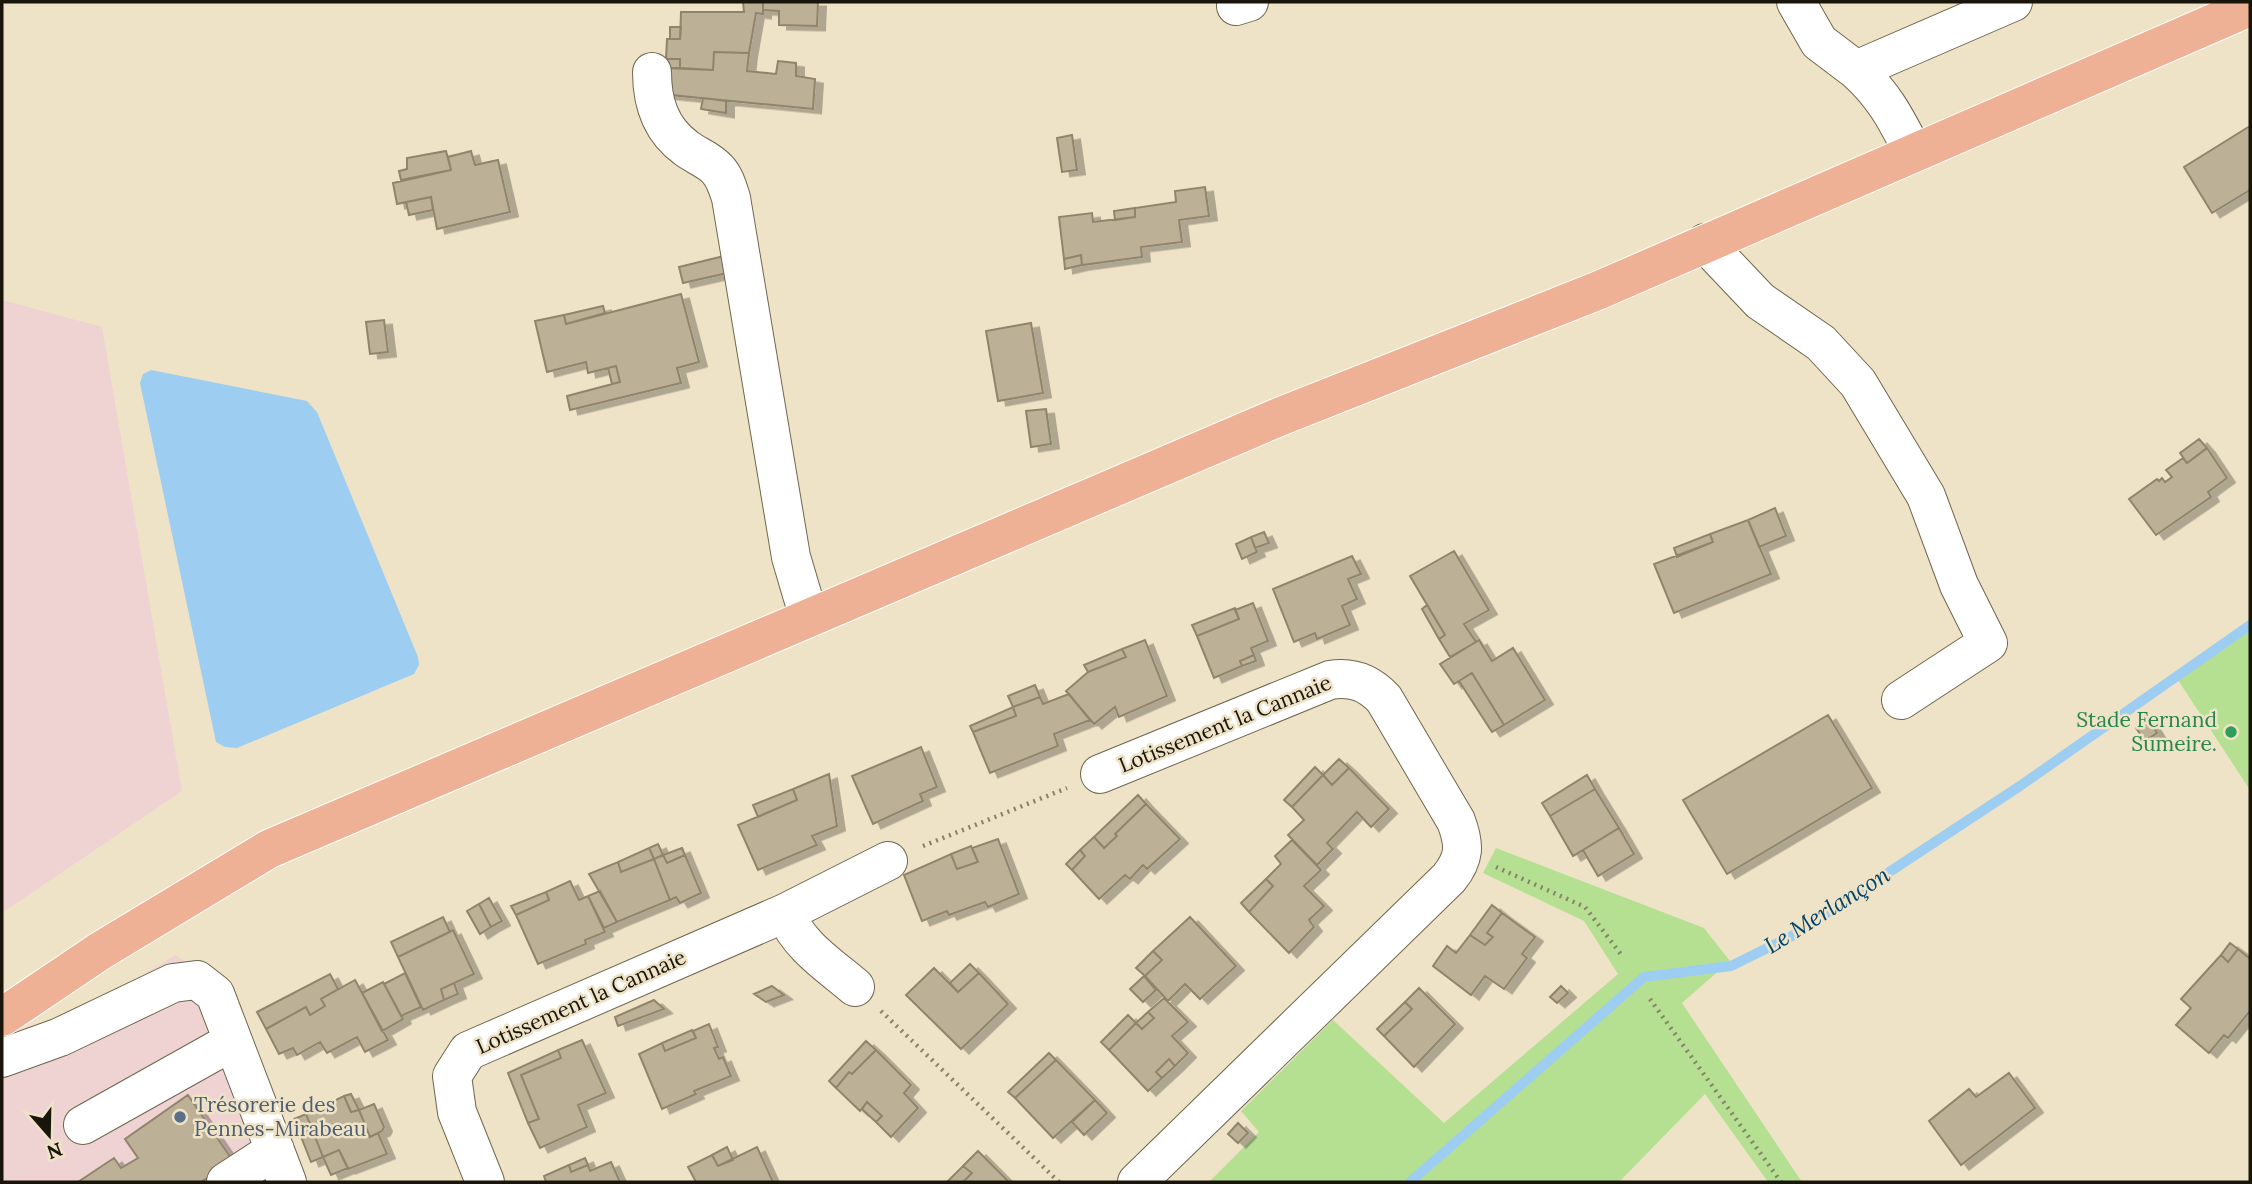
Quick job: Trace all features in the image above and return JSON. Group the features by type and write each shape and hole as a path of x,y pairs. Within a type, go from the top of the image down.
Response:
{"main road":[{"path":"2,1017 100,951 269,849 1279,417 1597,291 2249,7"}],"street":[{"path":"1796,2 1819,43 1875,86 1889,106 1913,152"},
{"path":"1856,69 2013,2"},
{"path":"652,72 655,106 667,131 717,169 731,198 791,557 809,618"},
{"path":"1705,243 1760,301 1821,343 1858,383 1926,496 1959,585 1987,643 1902,700"},
{"name":"Lotissement la Cannaie","path":"1100,774 1331,680 1346,677 1374,688 1384,699 1456,821 1463,838 1464,853"},
{"path":"1137,1182 1449,878 1464,853"},
{"name":"Lotissement la Cannaie","path":"485,1182 457,1112 452,1076 468,1051 785,913 888,860"},
{"path":"785,913 792,929 803,943 855,987"},
{"path":"2,1058 60,1037 173,983 197,980 215,994 281,1166 226,1182"},
{"path":"83,1125 233,1041"}],"path":[{"name":"Lotissement la Cannaie","path":"888,860 1100,774"},
{"path":"1464,853 1585,906 1623,957"},
{"path":"855,987 1059,1182"},
{"path":"1650,999 1782,1182"}],"shaded area":[{"path":"2,300 102,327 182,791 2,913"},
{"path":"175,955 235,993 303,1182 2,1182 2,1066"}],"green space":[{"name":"Stade Fernand Sumeire.","path":"2250,622 2250,790 2174,674"},
{"path":"1496,848 1704,928 1730,961 1682,1003 1802,1182 1768,1182 1705,1094 1619,1182 1209,1182 1259,1132 1241,1111 1333,1020 1444,1123 1618,974 1584,921 1483,873"}],"water":[{"path":"151,370 307,401 317,412 418,657 419,665 414,674 237,748 225,747 216,742 140,383 143,374"}],"building":[{"path":"743,2 763,2 763,14 756,13 749,53 714,52 713,70 680,68 680,59 666,59 667,39 680,39 681,12 744,12"},
{"path":"763,2 818,2 817,26 779,25 779,11 763,10"},
{"path":"670,27 681,27 680,39 670,39"},
{"path":"714,52 749,53 747,71 776,74 778,61 796,63 796,76 815,79 813,109 661,94 663,68 713,70"},
{"path":"663,59 680,59 680,68 663,68"},
{"path":"703,98 726,101 726,113 701,109"},
{"path":"2250,126 2250,190 2212,213 2184,167"},
{"path":"1072,135 1077,170 1062,172 1057,138"},
{"path":"446,151 451,170 401,180 399,171 407,169 407,158"},
{"path":"471,151 475,165 498,160 510,212 437,229 431,197 397,204 393,183 451,170 448,157"},
{"path":"1205,187 1209,216 1179,220 1182,242 1141,247 1142,257 1082,265 1081,255 1064,259 1059,217 1092,213 1093,222 1135,217 1135,208 1176,202 1175,191"},
{"path":"431,197 433,210 409,215 406,202"},
{"path":"1135,208 1135,217 1115,220 1114,211"},
{"path":"728,255 732,272 683,283 679,267"},
{"path":"1081,255 1082,265 1065,269 1064,259"},
{"path":"681,294 699,362 677,368 681,383 570,410 567,396 620,382 616,366 588,373 586,362 547,372 535,321 564,315 566,324"},
{"path":"603,306 605,313 566,324 564,315"},
{"path":"384,320 388,352 370,354 366,322"},
{"path":"1031,323 1043,393 998,401 986,331"},
{"path":"616,366 620,382 612,384 608,368"},
{"path":"1046,409 1051,444 1031,447 1026,411"},
{"path":"2199,439 2207,448 2187,463 2180,453"},
{"path":"2207,448 2227,478 2208,492 2211,497 2156,535 2129,499 2157,479 2159,481 2162,478 2165,482 2172,477 2166,470 2183,458 2187,463"},
{"path":"1775,508 1786,536 1759,547 1748,520"},
{"path":"1748,520 1771,574 1674,613 1654,564 1713,542 1710,534"},
{"path":"1264,532 1269,543 1255,548 1251,537"},
{"path":"1710,534 1713,542 1677,557 1674,548"},
{"path":"1251,537 1257,552 1242,559 1236,544"},
{"path":"1454,551 1489,610 1464,624 1476,642 1450,657 1439,639 1445,635 1410,576"},
{"path":"1352,556 1361,574 1348,579 1357,599 1342,606 1350,625 1317,639 1315,633 1294,642 1273,589"},
{"path":"1253,603 1268,641 1251,648 1254,655 1240,661 1242,666 1214,678 1197,636 1239,619 1235,610"},
{"path":"1427,605 1445,635 1439,639 1422,609"},
{"path":"1235,608 1239,619 1197,636 1192,625"},
{"path":"1145,640 1167,696 1119,717 1115,707 1094,724 1066,691 1088,672 1126,657 1122,649"},
{"path":"1479,640 1492,661 1513,648 1545,700 1504,725 1472,673 1454,684 1440,664"},
{"path":"1122,649 1126,657 1088,672 1084,665"},
{"path":"1254,655 1256,661 1242,666 1240,661"},
{"path":"1472,673 1504,725 1492,732 1459,681"},
{"path":"1035,685 1040,697 1013,707 1008,696"},
{"path":"1069,694 1090,720 1054,734 1058,746 990,773 973,732 1016,716 1013,707 1040,697 1043,704"},
{"path":"1013,707 1016,716 973,732 970,726"},
{"path":"1828,715 1872,788 1727,874 1683,800"},
{"path":"2149,720 2157,733 2145,741 2136,728"},
{"path":"921,747 937,787 920,794 923,801 873,824 852,776"},
{"path":"1339,759 1349,768 1332,785 1323,775"},
{"path":"1315,767 1323,775 1292,807 1284,800"},
{"path":"1349,768 1389,809 1371,827 1357,812 1327,843 1333,849 1317,865 1288,835 1304,820 1292,807 1323,775 1332,785"},
{"path":"829,774 837,826 812,836 817,845 758,870 738,825 797,800 793,789"},
{"path":"1587,775 1595,789 1550,816 1542,803"},
{"path":"793,789 797,800 758,817 753,805"},
{"path":"1595,789 1619,828 1573,856 1550,816"},
{"path":"1138,795 1146,804 1104,848 1094,837"},
{"path":"1146,804 1180,839 1147,869 1143,865 1130,879 1125,875 1099,899 1072,870 1085,856 1080,850 1094,837 1104,848"},
{"path":"1619,828 1634,854 1598,876 1583,850"},
{"path":"998,839 1019,894 988,907 985,902 949,915 947,911 922,921 904,875 951,854 957,869 978,862 972,848"},
{"path":"1292,840 1321,870 1304,886 1324,906 1309,920 1314,927 1289,953 1249,912 1273,886 1266,879 1281,864 1275,856"},
{"path":"658,844 663,855 654,859 649,848"},
{"path":"971,846 978,862 957,869 951,854"},
{"path":"649,848 654,859 621,872 618,862"},
{"path":"682,848 685,855 667,863 663,855"},
{"path":"1080,850 1085,856 1072,870 1066,864"},
{"path":"663,855 667,863 685,855 701,893 680,903 676,897 670,900 654,859"},
{"path":"654,859 670,900 617,922 589,874 618,862 621,872"},
{"path":"1266,879 1273,886 1249,912 1241,903"},
{"path":"570,881 579,900 588,896 605,932 585,940 586,944 538,964 516,915 549,900 546,892"},
{"path":"600,891 617,922 604,928 588,896"},
{"path":"546,892 549,900 516,915 511,906"},
{"path":"489,898 502,921 491,927 479,904"},
{"path":"479,904 491,927 480,934 467,911"},
{"path":"1492,905 1502,913 1487,933 1493,937 1485,945 1470,935"},
{"path":"1502,913 1535,937 1522,954 1527,958 1504,989 1485,976 1471,995 1433,966 1447,946 1456,953 1470,935 1485,945 1493,937 1487,933"},
{"path":"443,917 450,932 398,957 391,942"},
{"path":"1190,917 1236,966 1200,999 1185,984 1168,1001 1145,976 1162,960 1153,951"},
{"path":"453,930 474,974 441,989 444,1000 423,1010 398,957"},
{"path":"2230,943 2238,949 2228,962 2221,955"},
{"path":"2238,949 2249,958 2250,956 2250,1011 2228,1038 2224,1035 2209,1053 2176,1025 2191,1008 2181,999 2221,955 2228,962"},
{"path":"1153,951 1162,960 1145,976 1136,968"},
{"path":"970,964 979,973 958,992 950,983"},
{"path":"934,968 958,992 979,973 1008,1004 961,1049 906,995"},
{"path":"405,973 421,1007 401,1016 384,984"},
{"path":"330,974 338,989 321,999 325,1006 310,1015 306,1007 266,1029 257,1012"},
{"path":"1144,976 1156,990 1143,1002 1130,989"},
{"path":"355,980 388,1040 365,1052 357,1037 327,1053 320,1042 297,1055 293,1048 279,1054 266,1029 306,1007 310,1015 325,1006 321,999"},
{"path":"383,982 403,1019 382,1031 362,993"},
{"path":"454,983 458,994 444,1000 441,989"},
{"path":"772,986 784,995 766,1002 754,994"},
{"path":"1561,986 1568,993 1557,1003 1550,997"},
{"path":"1419,988 1455,1024 1414,1067 1384,1036 1412,1009 1405,1002"},
{"path":"1164,998 1188,1022 1172,1036 1188,1053 1175,1066 1169,1059 1156,1072 1162,1078 1148,1091 1109,1050 1136,1023 1142,1029 1154,1018 1148,1012"},
{"path":"654,1000 664,1009 618,1026 615,1017"},
{"path":"1405,1002 1412,1009 1384,1036 1377,1029"},
{"path":"1148,1012 1154,1018 1142,1029 1136,1023"},
{"path":"1128,1015 1136,1023 1109,1050 1101,1042"},
{"path":"709,1024 718,1047 714,1048 719,1059 723,1057 731,1076 694,1091 696,1094 662,1109 639,1054 662,1043 665,1051 696,1038 693,1031"},
{"path":"692,1030 696,1038 665,1051 662,1043"},
{"path":"582,1040 606,1093 578,1105 587,1127 540,1148 528,1123 539,1119 521,1075 561,1058 558,1050"},
{"path":"866,1041 876,1050 852,1074 849,1072 836,1088 829,1081"},
{"path":"558,1050 561,1058 521,1075 539,1119 528,1123 508,1073"},
{"path":"876,1050 911,1085 904,1093 918,1108 891,1137 876,1122 882,1116 867,1102 860,1111 836,1088 849,1072 852,1074"},
{"path":"1049,1053 1056,1060 1015,1098 1008,1092"},
{"path":"1169,1059 1175,1066 1162,1078 1156,1072"},
{"path":"1056,1060 1095,1100 1053,1138 1015,1098"},
{"path":"2009,1073 2035,1108 1961,1165 1929,1121 1969,1089 1976,1097"},
{"path":"351,1094 359,1110 351,1112 344,1096"},
{"name":"Trésorerie des Pennes-Mirabeau","path":"188,1095 233,1161 201,1182 78,1182 114,1158 121,1168 138,1158 125,1139"},
{"path":"344,1096 351,1112 359,1110 370,1137 378,1133 387,1154 348,1169 339,1150 323,1157 306,1114"},
{"path":"1095,1100 1107,1113 1084,1135 1072,1122"},
{"path":"867,1102 882,1116 876,1122 862,1109"},
{"path":"374,1104 384,1127 370,1137 359,1110"},
{"path":"306,1114 323,1157 311,1162 294,1119"},
{"path":"1238,1123 1248,1133 1238,1143 1228,1134"},
{"path":"727,1147 733,1160 718,1166 712,1155"},
{"path":"757,1147 773,1182 696,1182 688,1167 712,1155 718,1166"},
{"path":"339,1150 348,1168 331,1175 323,1157"},
{"path":"978,1151 1009,1182 963,1182 972,1173 963,1166"},
{"path":"585,1158 588,1165 571,1172 569,1165"},
{"path":"611,1162 620,1182 546,1182 544,1176 569,1165 571,1172 588,1165 590,1171"},
{"path":"963,1166 972,1173 963,1182 947,1182"}],"waterway":[{"name":"Le Merlançon","path":"1410,1182 1644,977 1731,966 1792,936 2020,786 2250,625"}],"place":[{"name":"Stade Fernand Sumeire.","path":"2231,732"},
{"name":"Trésorerie des Pennes-Mirabeau","path":"180,1117"}]}
